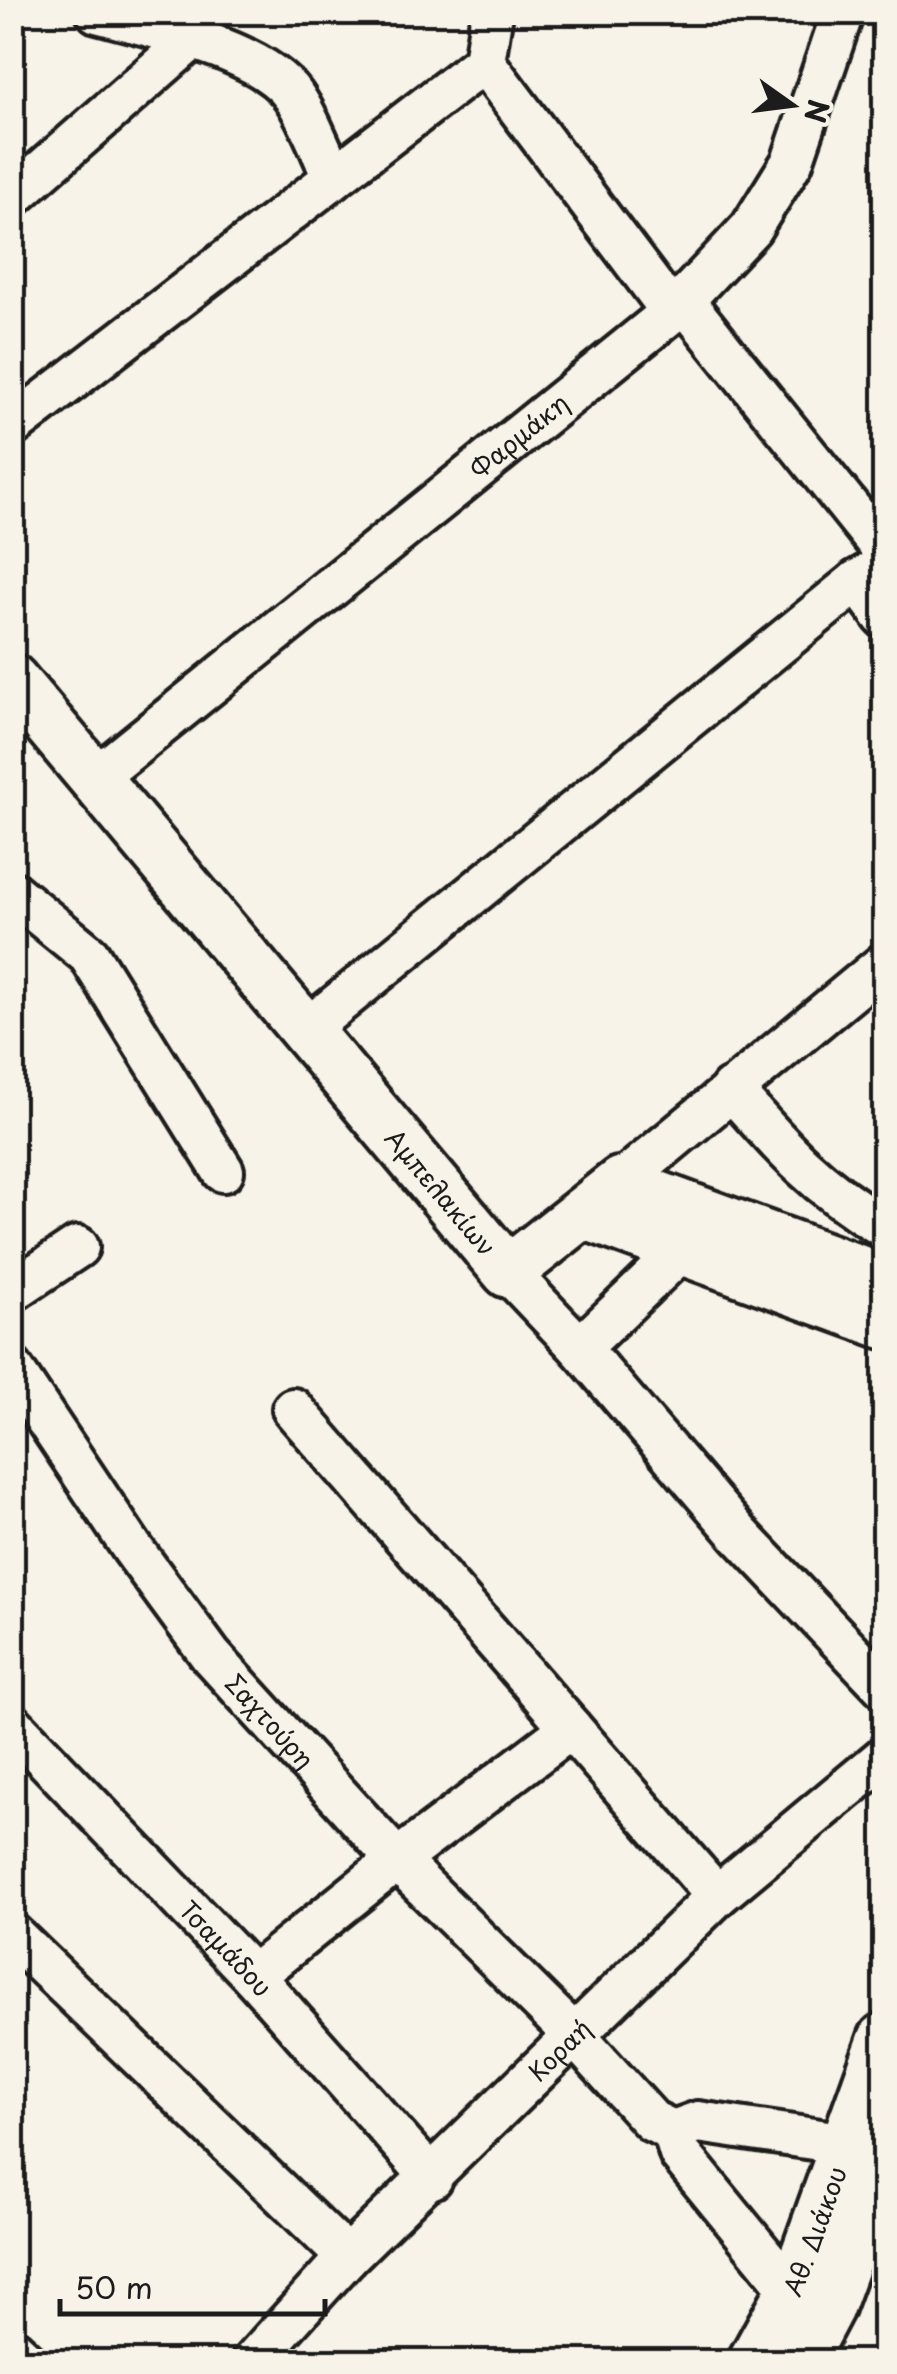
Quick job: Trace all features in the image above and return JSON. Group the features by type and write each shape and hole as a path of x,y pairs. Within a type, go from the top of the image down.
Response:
{"street":[{"path":"97,12 192,39 256,64 292,94 334,178"},
{"path":"12,426 484,62 492,12"},
{"name":"Φαρμάκη","path":"95,778 677,306 751,228 792,162 843,12"},
{"path":"12,197 192,39"},
{"path":"484,62 677,306 884,550"},
{"path":"306,1030 871,573 884,617"},
{"name":"Αμπελακίων","path":"12,680 508,1272 580,1348 739,1534 884,1687"},
{"path":"12,892 89,955 223,1171"},
{"path":"508,1272 884,964"},
{"path":"730,1089 802,1170 884,1227"},
{"path":"602,1198 683,1249 884,1322"},
{"path":"602,1198 884,1280"},
{"path":"12,1291 78,1247"},
{"path":"580,1348 683,1249"},
{"name":"Σαχτούρη","path":"12,1368 132,1548 211,1656 397,1860 574,2036 652,2122 673,2131"},
{"path":"293,1409 717,1896"},
{"name":"Τσαμάδου","path":"12,1724 253,1976 432,2178"},
{"path":"253,1976 571,1728"},
{"name":"Κοραή","path":"252,2362 347,2257 717,1896 884,1757"},
{"path":"12,1934 347,2257"},
{"name":"Αθ. Διάκου","path":"798,2362 828,2307 873,2166 884,2038"},
{"path":"792,2292 680,2154 673,2131 698,2122 873,2166"},
{"name":"Αθ. Διάκου","path":"753,2362 792,2292 873,2166"},
{"path":"12,2348 27,2362"}]}
